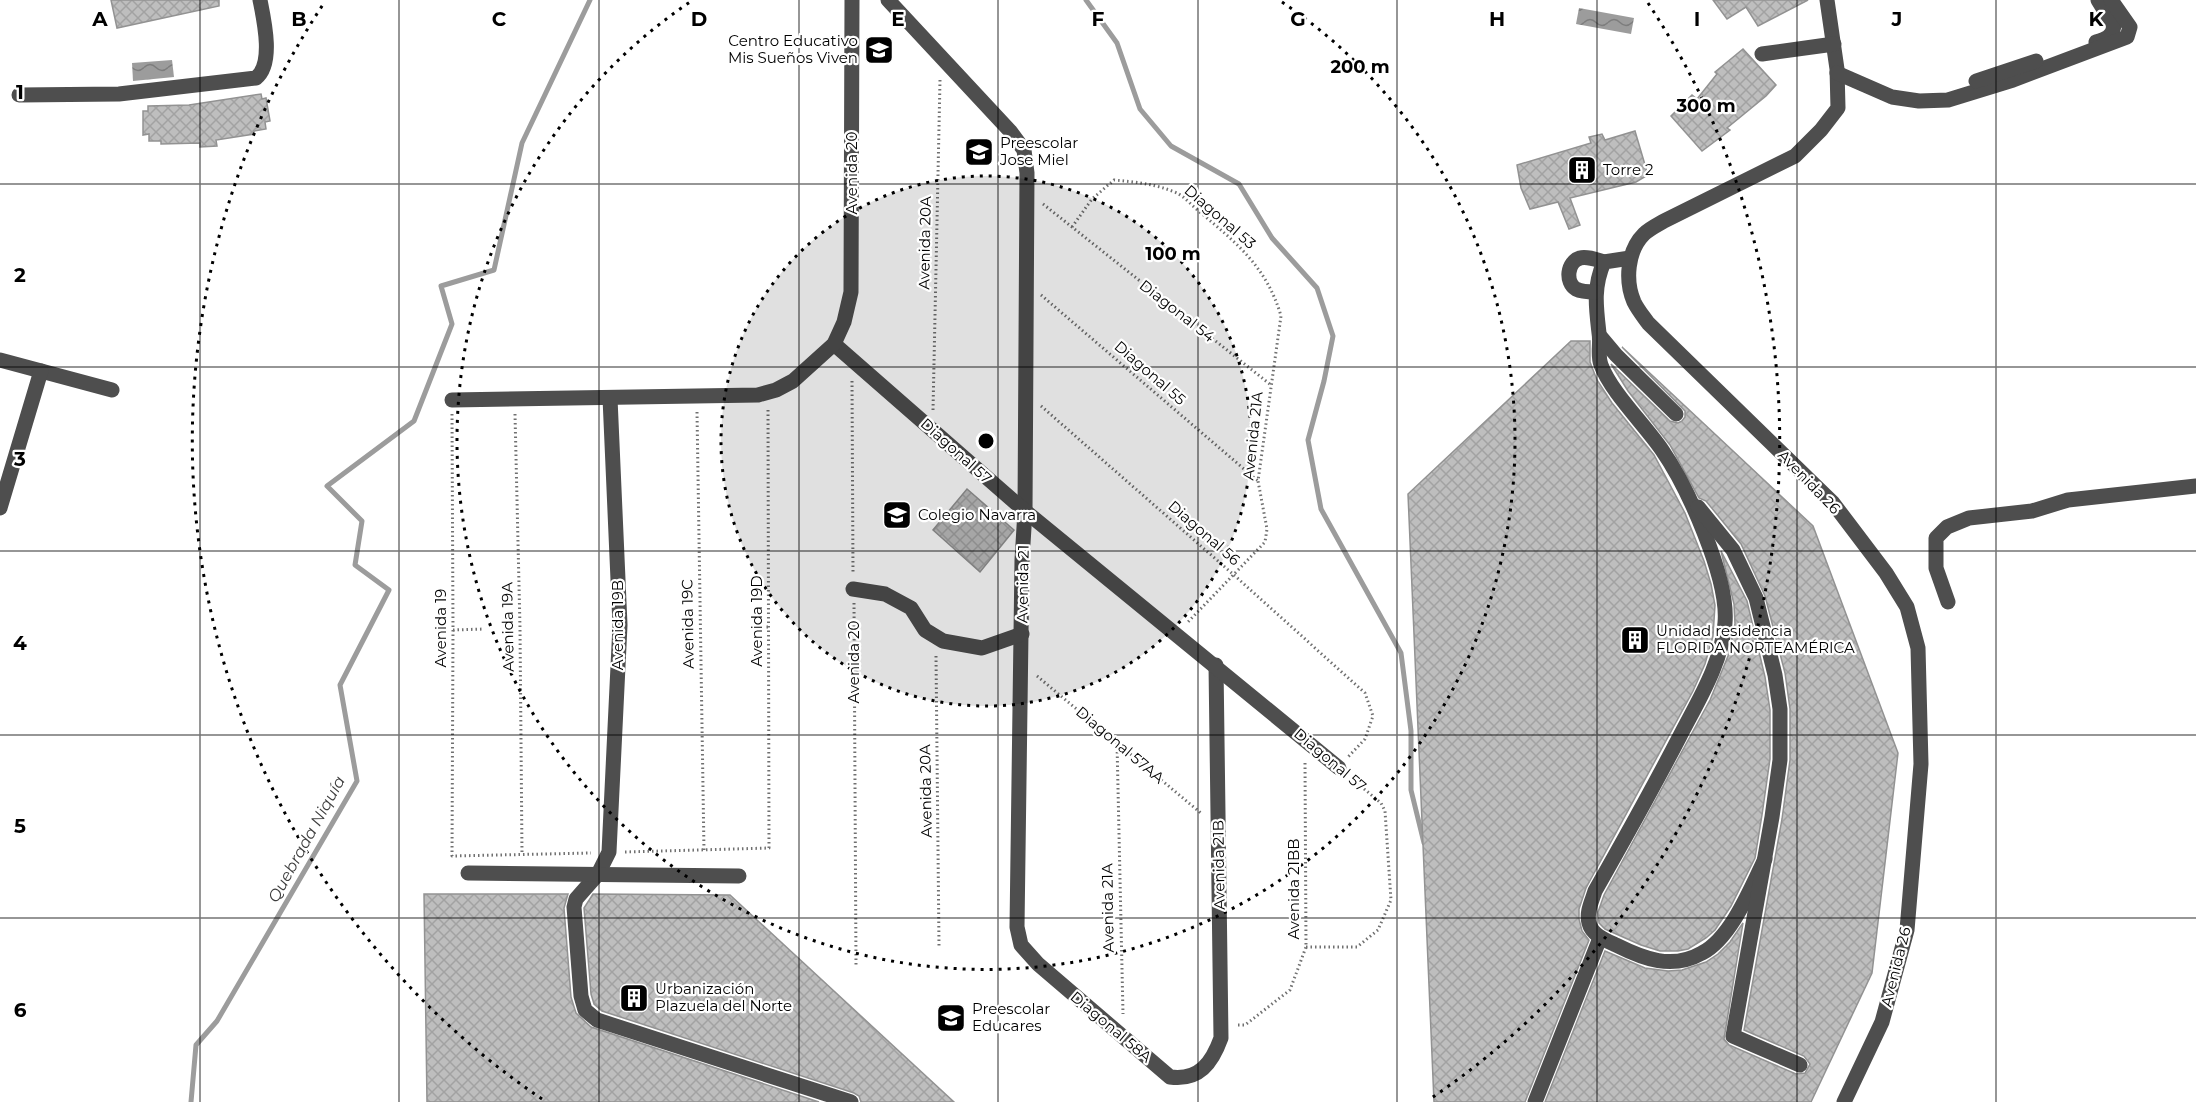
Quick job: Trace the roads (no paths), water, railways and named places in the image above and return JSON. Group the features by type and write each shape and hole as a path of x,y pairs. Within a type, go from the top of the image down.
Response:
{"street":[{"path":"19,95 119,94 256,78 262,73 266,61 265,30 260,0"},
{"name":"Avenida 20","path":"834,344 844,322 851,292 852,0"},
{"name":"Avenida 21","path":"888,0 1010,131 1024,150 1027,191 1025,511 1022,560 1017,927 1022,945"},
{"path":"1595,292 1575,288 1570,282 1569,269 1573,263 1581,258 1604,262 1630,258 1645,232 1795,156 1821,130 1838,108 1837,71 1827,0"},
{"path":"1837,71 1914,93 1948,92 2008,69 2107,38 2114,26 2098,0"},
{"path":"1837,71 1892,97 1919,101 1948,100 2013,80 2127,37 2130,27 2111,0"},
{"path":"1762,54 1834,44"},
{"name":"Avenida 26","path":"1630,258 1629,279 1634,302 1648,323 1833,503 1886,573 1907,607 1918,648 1921,764 1906,930 1882,1022 1844,1102"},
{"path":"1604,262 1598,275 1595,292 1600,336 1598,350 1602,366 1622,398 1663,450 1690,498 1716,568 1725,604 1722,643 1717,659 1689,720 1595,891 1589,909 1589,924 1600,938 1634,955 1656,962 1678,962 1703,953 1725,932 1734,919 1765,859"},
{"path":"1600,336 1676,414"},
{"path":"452,400 737,397 768,393 793,381 834,344"},
{"name":"Diagonal 57","path":"834,344 1025,511 1177,633 1339,768"},
{"path":"0,360 112,390"},
{"path":"0,508 41,371"},
{"name":"Avenida 19B","path":"598,874 609,852 620,625 610,398"},
{"path":"1948,602 1936,568 1936,538 1947,527 1969,518 2032,511 2068,500 2196,486"},
{"path":"1690,498 1733,550 1756,598 1775,675 1780,709 1780,760 1765,859 1733,1036 1800,1065"},
{"path":"854,589 885,594 911,608 925,630 943,641 982,648 1022,634"},
{"name":"Avenida 21B","path":"1208,1063 1216,1052 1221,1038 1216,665"},
{"path":"468,873 739,876"},
{"path":"598,874 576,899 574,908 581,996 585,1010 597,1020 851,1102"},
{"path":"1535,1102 1600,938"},
{"name":"Diagonal 58A","path":"1022,945 1038,964 1170,1077 1183,1079 1194,1076 1208,1063"}],"water":[{"path":"1579,8 1634,18 1631,34 1576,24"},
{"path":"172,60 174,77 133,81 132,63"}],"waterway":[{"name":"Quebrada Niquía","path":"191,1102 196,1045 217,1021 357,781 340,685 389,590 355,565 362,521 327,486 414,421 452,324 441,286 494,270 522,143 590,0"},
{"path":"1086,0 1117,43 1140,109 1171,146 1239,184 1272,238 1317,288 1333,336 1308,440 1321,509 1401,653 1411,731 1411,790 1424,843"}],"place":[{"name":"Centro Educativo Mis Sueños Viven","path":"879,50"},
{"name":"Preescolar Jose Miel","path":"979,152"},
{"name":"Torre 2","path":"1582,170"},
{"name":"Colegio Navarra","path":"897,515"},
{"name":"Unidad residencia FLORIDA NORTEAMÉRICA","path":"1635,640"},
{"name":"Urbanización Plazuela del Norte","path":"634,998"},
{"name":"Preescolar Educares","path":"951,1018"}]}
